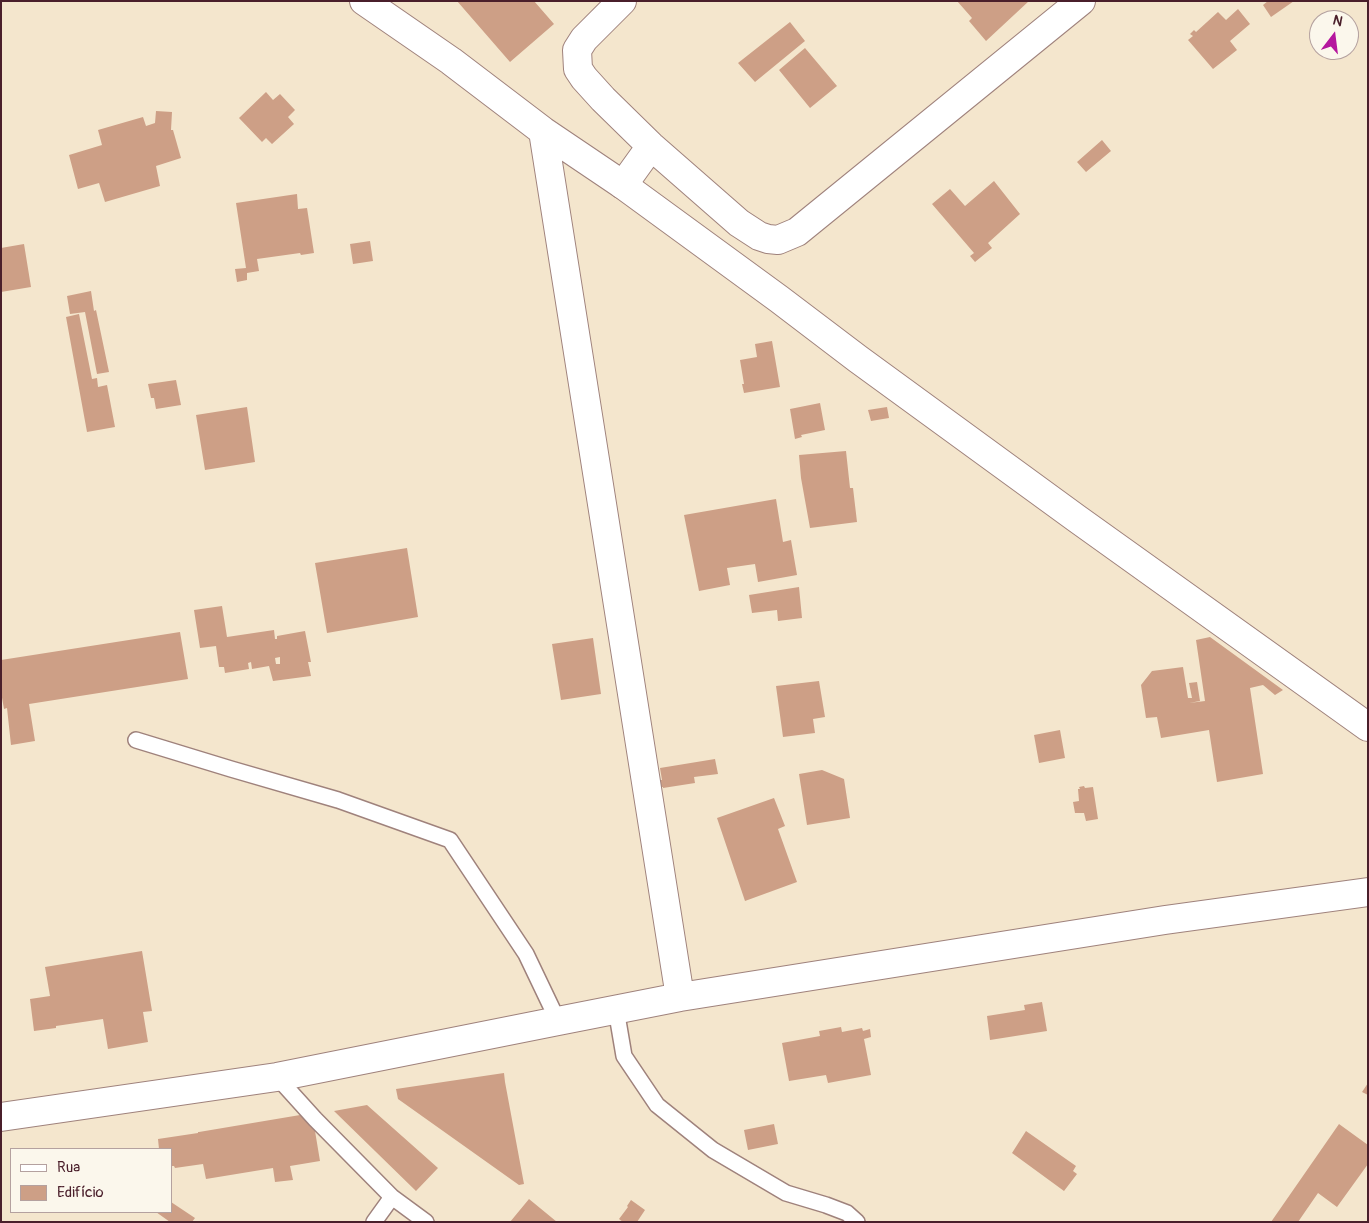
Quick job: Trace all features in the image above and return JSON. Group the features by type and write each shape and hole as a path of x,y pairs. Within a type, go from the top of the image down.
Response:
{"street":[{"path":"622,1 584,39 577,50 578,69 602,99 651,146 739,223 760,236 778,240 797,232 1082,1"},
{"path":"375,4 543,131 623,185 1076,518 1368,727"},
{"path":"543,131 680,997"},
{"path":"623,185 651,146"},
{"path":"1,1117 277,1077 680,997 1165,920 1368,892"}],"lane":[{"path":"136,740 338,800 450,840 526,954 558,1021"},
{"path":"616,1009 624,1056 657,1105 713,1150 786,1193 847,1213 857,1222"},
{"path":"277,1077 315,1119 392,1197 426,1222"},
{"path":"374,1222 392,1197"}],"building":[{"path":"457,1 534,1 554,24 510,62"},
{"path":"957,1 1029,1 986,41 969,21 972,18"},
{"path":"1268,1 1294,1 1271,17 1263,5"},
{"path":"1238,9 1250,24 1230,41 1237,50 1213,69 1188,40 1193,36 1190,34 1194,30 1196,32 1218,12 1226,20"},
{"path":"790,22 805,41 755,82 738,63"},
{"path":"805,48 837,86 810,108 779,70"},
{"path":"266,92 273,100 280,94 295,110 288,117 294,124 272,144 266,138 262,142 239,118"},
{"path":"156,111 172,112 171,130 173,130 181,158 156,166 160,186 105,202 99,183 78,189 69,155 102,145 98,130 143,117 146,126 155,123"},
{"path":"1102,140 1111,151 1086,172 1077,162"},
{"path":"994,181 1020,214 988,243 992,248 975,262 970,256 974,253 932,204 950,189 965,206"},
{"path":"297,194 298,209 307,208 314,253 257,259 259,271 247,273 247,280 237,282 235,269 246,268 236,203"},
{"path":"370,241 373,261 353,264 350,244"},
{"path":"24,244 31,287 1,292 1,248"},
{"path":"91,291 109,372 97,374 85,312 70,314 67,296"},
{"path":"79,314 92,379 97,378 98,387 107,385 115,427 87,432 66,317"},
{"path":"772,341 780,387 744,393 740,360 757,357 755,344"},
{"path":"176,380 181,405 156,409 148,384"},
{"path":"820,403 825,430 801,435 802,437 795,439 790,409"},
{"path":"247,407 255,462 205,470 196,415"},
{"path":"887,407 889,418 871,421 868,410"},
{"path":"846,451 850,488 853,488 857,522 810,528 799,455"},
{"path":"776,499 783,542 791,540 797,575 758,582 755,564 727,568 730,585 699,591 684,515"},
{"path":"407,548 418,617 327,633 315,563"},
{"path":"799,587 802,618 778,621 777,610 752,613 749,595"},
{"path":"222,606 227,637 274,630 275,639 277,639 277,636 305,631 311,662 308,662 311,676 273,681 269,666 252,669 251,662 248,663 249,669 225,673 224,667 219,667 216,646 200,648 194,610","holes":["280,657 280,664 276,664 275,658"]},
{"path":"180,632 188,679 29,704 35,741 11,745 7,708 4,709 1,692 1,660"},
{"path":"1210,637 1283,690 1275,695 1263,685 1250,688 1263,774 1217,782 1209,730 1161,738 1157,717 1146,718 1141,685 1152,671 1183,667 1188,698 1192,698 1189,683 1197,682 1200,701 1189,703 1205,701 1196,640"},
{"path":"593,638 601,694 561,700 552,644"},
{"path":"819,681 825,717 813,719 815,733 783,737 776,686"},
{"path":"1060,730 1065,758 1039,763 1034,735"},
{"path":"715,759 718,774 694,777 695,783 660,787 659,780 662,780 660,768"},
{"path":"822,770 844,779 850,818 807,825 799,774"},
{"path":"1084,786 1085,788 1093,787 1098,819 1086,821 1084,813 1075,813 1073,802 1079,801 1078,789"},
{"path":"774,798 785,826 778,829 797,882 745,901 717,818"},
{"path":"142,951 152,1011 143,1012 148,1042 108,1049 103,1019 34,1031 30,999 50,996 45,967"},
{"path":"1042,1002 1047,1031 990,1040 987,1016 1025,1010 1024,1005"},
{"path":"841,1027 842,1032 862,1028 863,1031 870,1029 871,1037 864,1039 871,1075 828,1083 826,1075 789,1081 782,1043 820,1036 819,1031"},
{"path":"504,1073 524,1184 519,1185 398,1099 396,1089"},
{"path":"1368,1083 1368,1095 1362,1092"},
{"path":"367,1105 438,1168 416,1191 334,1111"},
{"path":"312,1113 320,1161 290,1166 293,1180 275,1182 273,1168 206,1179 203,1164 175,1168 172,1166 172,1148 159,1148 158,1139"},
{"path":"774,1124 778,1144 748,1150 744,1130"},
{"path":"1339,1124 1368,1145 1368,1164 1337,1207 1318,1193 1298,1222 1271,1222"},
{"path":"1026,1131 1076,1166 1073,1171 1077,1174 1064,1191 1012,1153"},
{"path":"529,1199 557,1222 510,1222"},
{"path":"631,1200 645,1210 637,1222 623,1222 619,1219"},
{"path":"172,1203 195,1218 192,1222 170,1222 157,1213 172,1213"}]}
